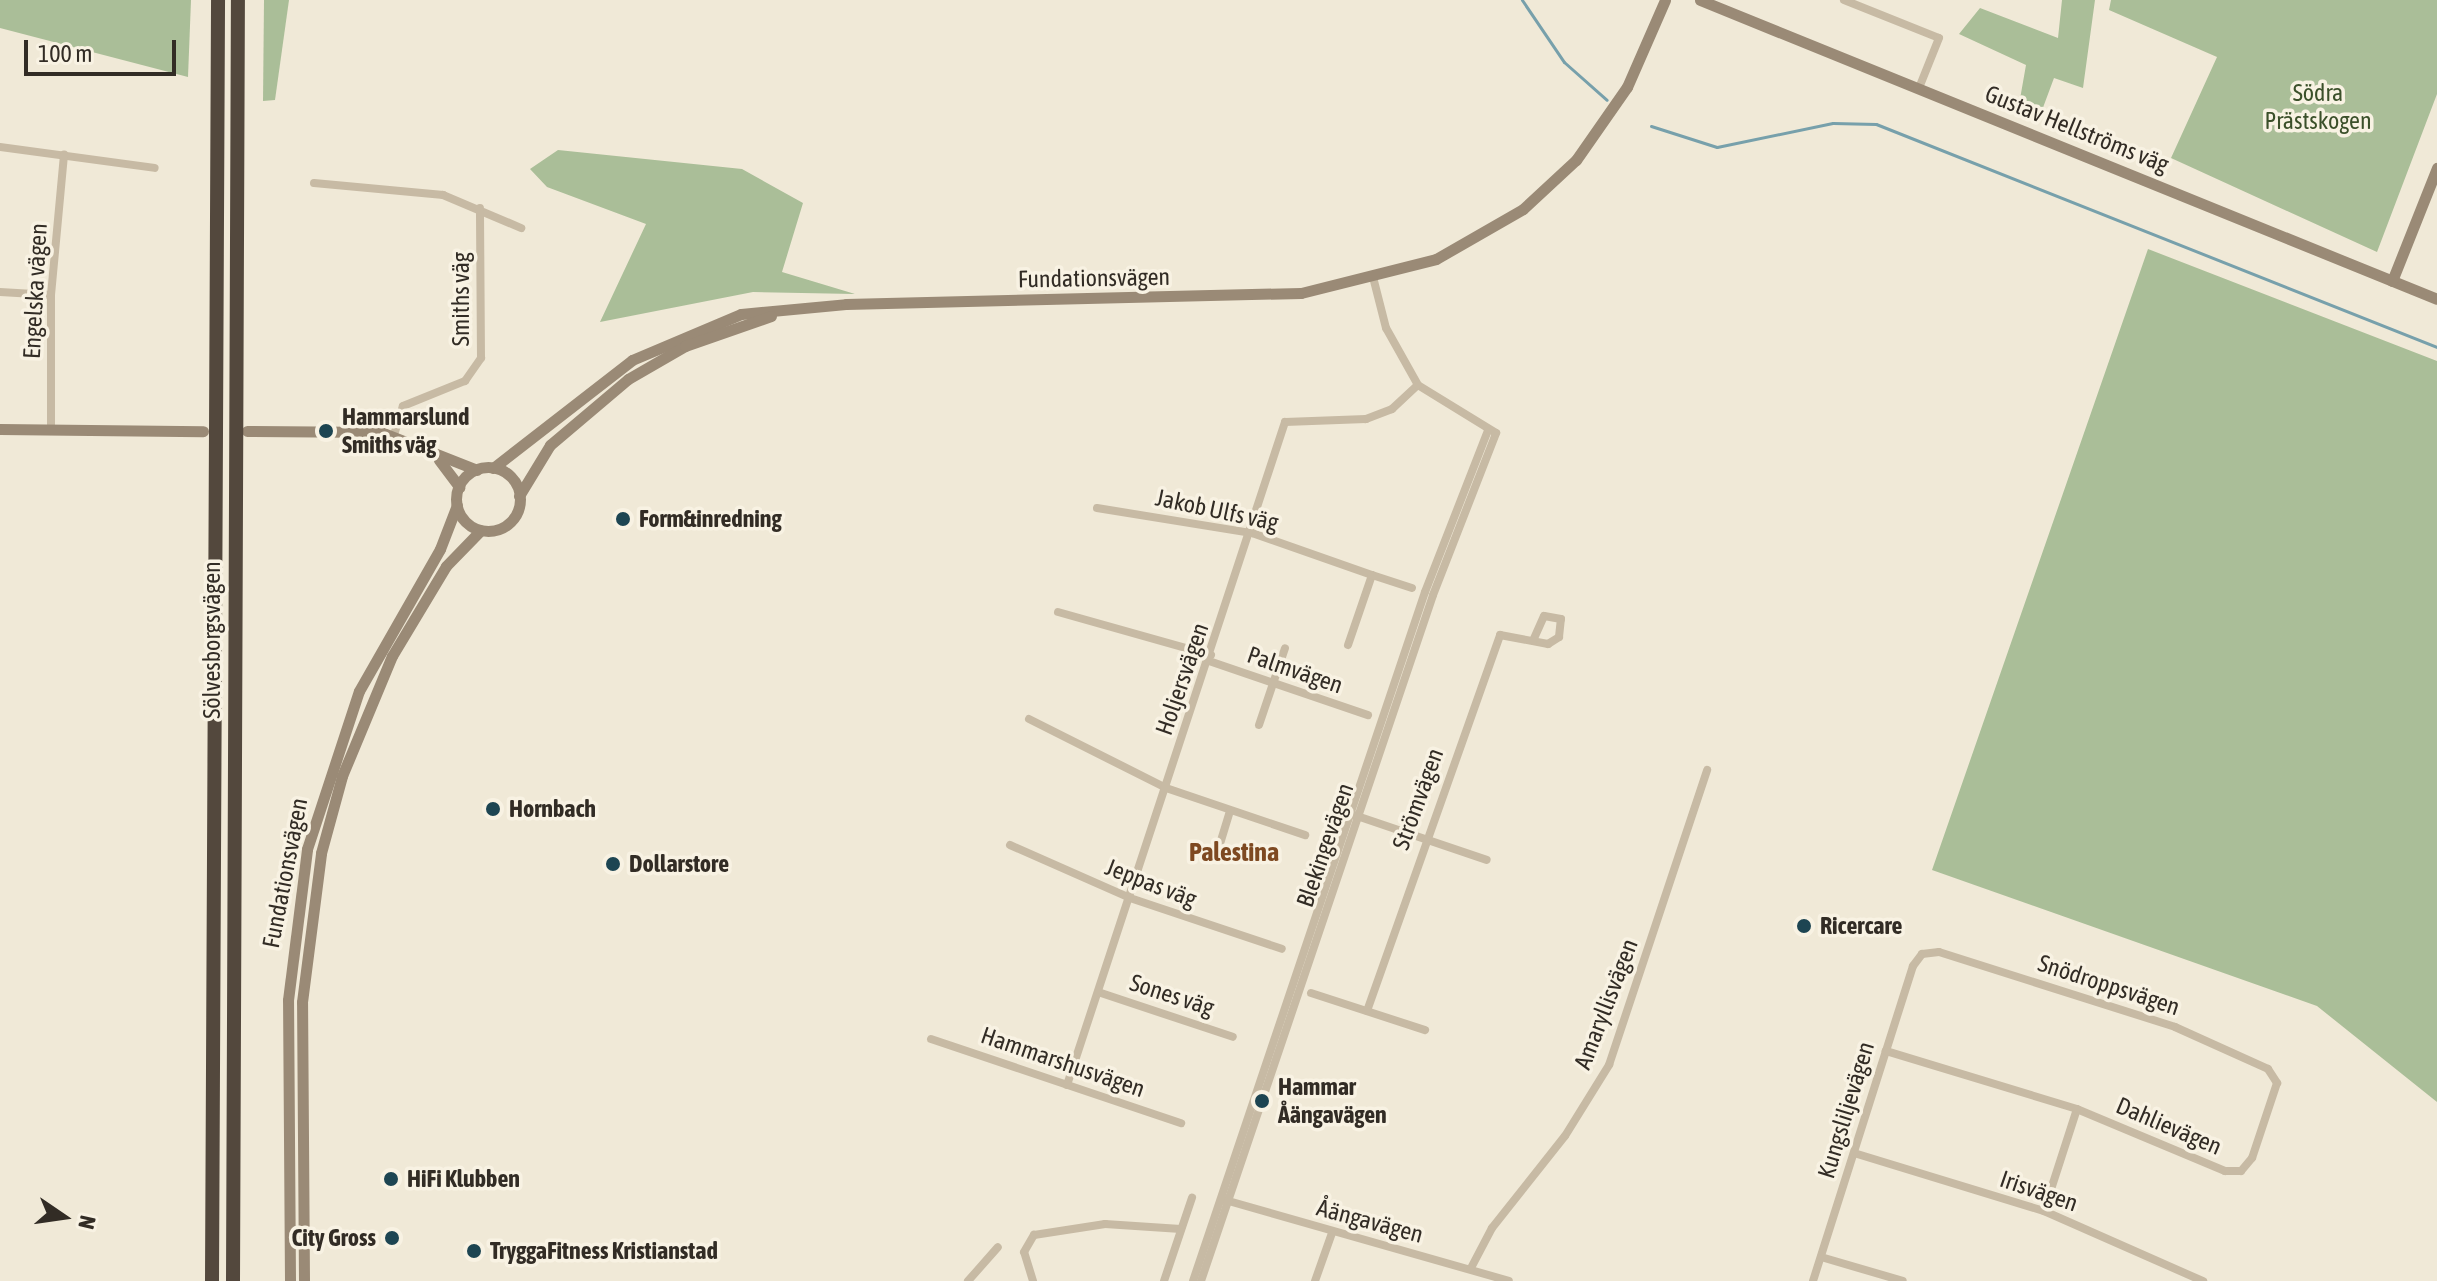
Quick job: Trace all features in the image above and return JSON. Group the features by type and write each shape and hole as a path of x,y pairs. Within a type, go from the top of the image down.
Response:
{"highway":[{"name":"Sölvesborgsvägen","path":"212,1281 218,0"},
{"name":"Sölvesborgsvägen","path":"233,1281 238,0"}],"main road":[{"path":"1374,281 1469,243 1559,177 1613,112 1665,0"},
{"name":"Gustav Hellströms väg","path":"1700,0 2437,299"},
{"path":"2392,281 2437,168"},
{"name":"Fundationsvägen","path":"493,468 586,393 658,347 741,314 813,306 1277,295 1374,281"},
{"name":"Fundationsvägen","path":"519,496 562,432 649,365 710,335 813,306"},
{"path":"0,429 203,431"},
{"path":"247,431 394,435 477,470 493,468 509,475 519,496 509,523 481,530 457,505 459,487 477,470"},
{"path":"430,451 459,487"},
{"name":"Fundationsvägen","path":"290,1281 288,1000 307,849 359,691 440,549 457,505"},
{"name":"Fundationsvägen","path":"304,1281 302,1002 321,853 342,776 392,656 446,566 481,530"}],"street":[{"path":"1844,0 1939,38 1919,88"},
{"path":"0,147 155,168"},
{"name":"Engelska vägen","path":"51,430 51,295 64,155"},
{"path":"314,183 443,195 480,208 521,228"},
{"name":"Smiths väg","path":"394,435 403,406 465,381 478,366 480,208"},
{"name":"Blekingevägen","path":"1193,1281 1224,1200 1353,815 1492,431 1418,385 1386,328 1374,281"},
{"path":"0,292 51,295"},
{"name":"Holjersvägen","path":"1067,1085 1252,533 1285,422 1366,419 1392,409 1418,385"},
{"name":"Jakob Ulfs väg","path":"1097,508 1252,533 1412,588"},
{"path":"1348,645 1372,575"},
{"name":"Palmvägen","path":"1058,612 1210,658 1272,684 1368,715"},
{"name":"Strömvägen","path":"1367,1011 1424,839 1500,635 1533,641"},
{"path":"1259,725 1285,648"},
{"path":"1029,719 1166,788 1305,835"},
{"name":"Amaryllisvägen","path":"1471,1268 1492,1228 1565,1136 1609,1065 1707,770"},
{"path":"1219,847 1230,811"},
{"path":"1353,815 1487,860"},
{"name":"Jeppas väg","path":"1010,845 1130,898 1282,949"},
{"name":"Snödroppsvägen","path":"1922,954 1939,952 2117,1006 2276,1076"},
{"name":"Kungsliljevägen","path":"1813,1281 1886,1051 1922,954"},
{"name":"Sones väg","path":"1098,992 1233,1037"},
{"path":"1311,993 1425,1030"},
{"name":"Hammarshusvägen","path":"931,1039 1181,1123"},
{"name":"Dahlievägen","path":"1886,1051 2077,1109 2241,1171 2252,1158 2276,1076"},
{"name":"Dahlievägen","path":"2044,1211 2077,1109"},
{"name":"Irisvägen","path":"1854,1153 2044,1211 2203,1281"},
{"path":"1164,1281 1192,1198"},
{"name":"Blekingevägen","path":"1201,1281 1224,1200"},
{"name":"Åängavägen","path":"1224,1200 1509,1281"},
{"path":"1033,1281 1024,1252 1034,1235 1105,1224 1181,1229"},
{"path":"1315,1281 1332,1233"},
{"path":"968,1281 998,1247"},
{"path":"1821,1257 1903,1281"}],"green space":[{"path":"0,0 191,0 188,77 0,28"},
{"path":"264,0 289,0 275,100 263,101"},
{"path":"2062,0 2095,0 2083,88 2054,78 2038,121 2017,116 2026,65 1959,34 1980,8 2058,38"},
{"name":"Södra Prästskogen","path":"2111,0 2437,0 2437,94 2377,252 2171,158 2217,57 2109,10"},
{"path":"558,150 742,169 803,203 782,272 855,294 753,292 600,322 646,224 547,187 530,169"},
{"path":"2148,249 2437,361 2437,1102 2317,1006 1932,870"}],"waterway":[{"path":"1522,0 1564,62 1607,100"},
{"path":"1651,126 1717,147 1833,123 1876,124 2437,347"}],"place":[{"name":"Hammarslund Smiths väg","path":"326,431"},
{"name":"Form&inredning","path":"623,519"},
{"name":"Hornbach","path":"493,809"},
{"name":"Dollarstore","path":"613,864"},
{"name":"Ricercare","path":"1804,926"},
{"name":"Hammar Åängavägen","path":"1262,1101"},
{"name":"HiFi Klubben","path":"391,1179"},
{"name":"City Gross","path":"392,1238"},
{"name":"TryggaFitness Kristianstad","path":"474,1251"}],"district":[{"name":"Palestina","path":"1234,853"}]}
